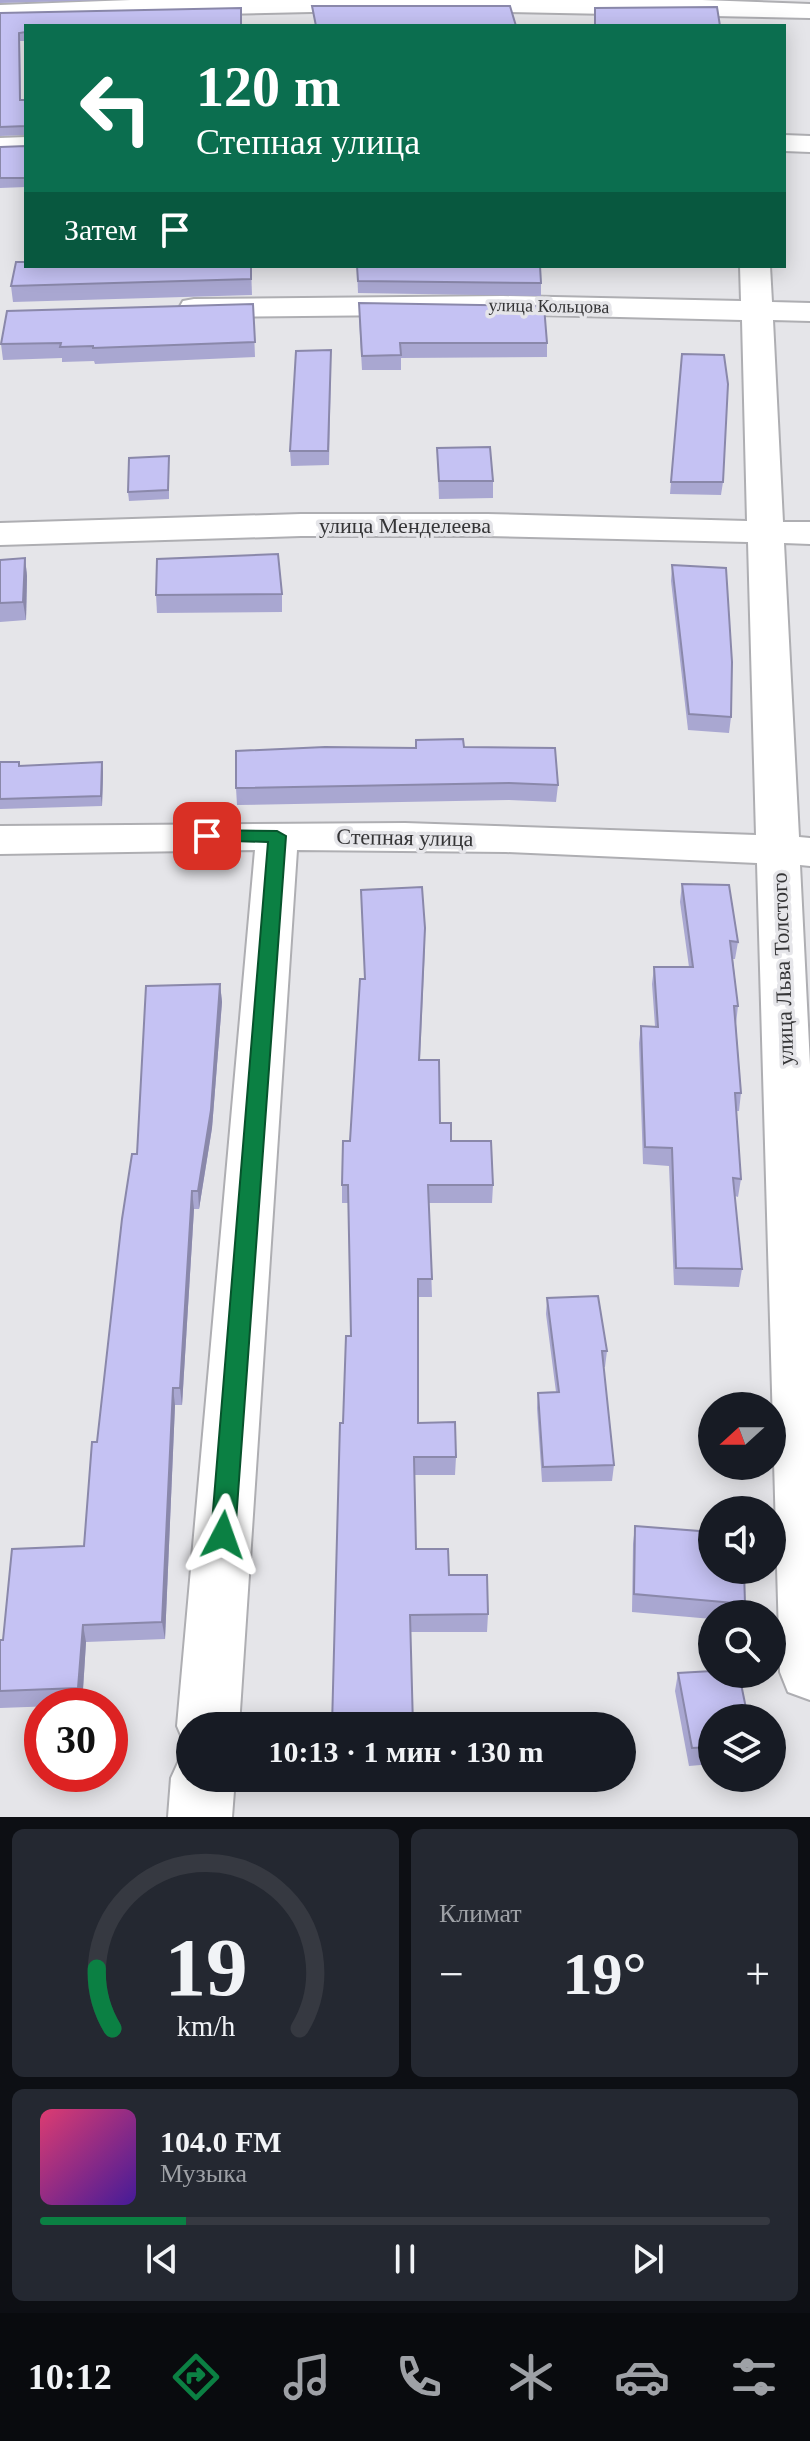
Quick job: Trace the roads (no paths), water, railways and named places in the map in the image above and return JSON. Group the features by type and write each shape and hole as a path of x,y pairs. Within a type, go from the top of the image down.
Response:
{"street":[{"path":"0,12 144,4 506,4 810,11"},
{"path":"786,143 810,144"},
{"path":"0,146 24,145"},
{"name":"улица Кольцова","path":"162,308 503,305 756,287 810,312"},
{"name":"улица Льва Толстого","path":"756,287 766,530 794,851 810,1672"},
{"name":"улица Менделеева","path":"0,534 301,525 487,525 810,533"},
{"path":"209,1712 277,836"},
{"name":"Степная улица","path":"0,840 277,836 487,838 794,851"},
{"path":"200,1817 202,1792"}]}
